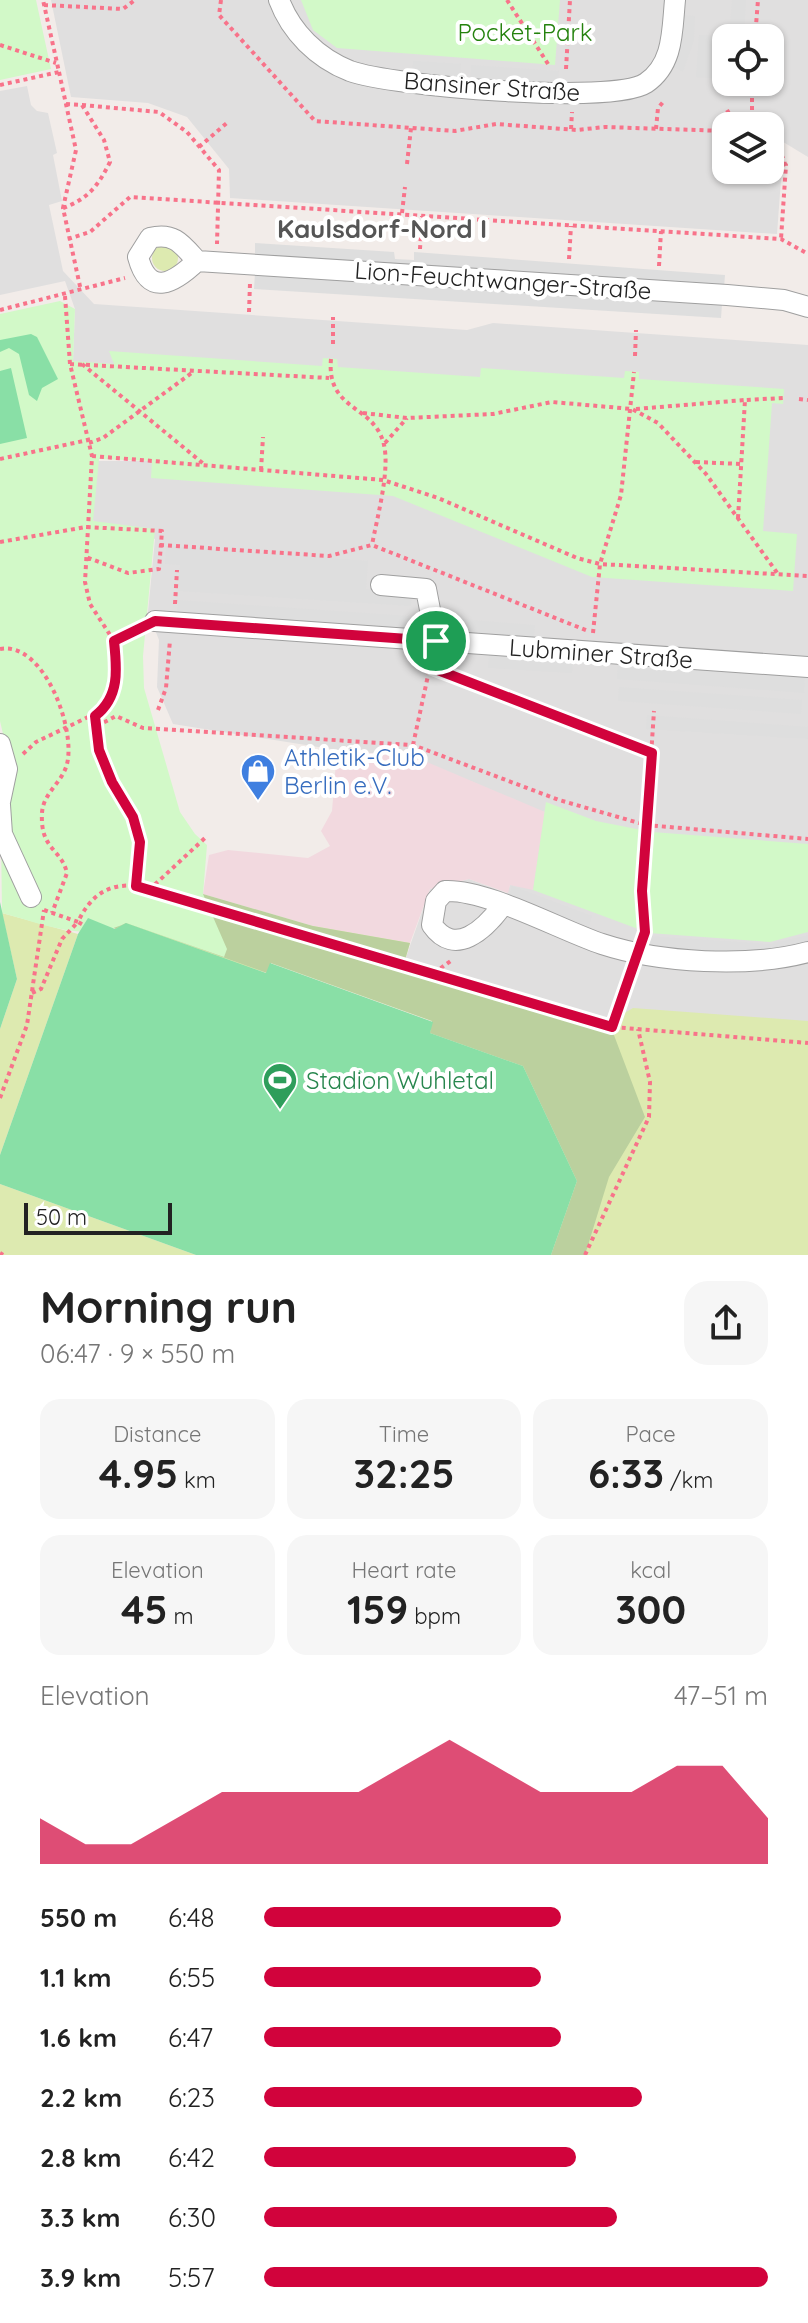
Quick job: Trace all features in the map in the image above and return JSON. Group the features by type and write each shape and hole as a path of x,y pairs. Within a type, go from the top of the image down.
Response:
{"street":[{"name":"Bansiner Straße","path":"279,0 288,23 307,44 348,70 405,81 573,94 621,92 646,83 661,68 669,52 675,0"},
{"path":"163,235 176,238 206,262 164,283 151,281 142,273 138,257 142,246 150,238 163,235"},
{"name":"Lion-Feuchtwanger-Straße","path":"206,262 468,276 770,298 808,307"},
{"path":"381,585 426,589 436,641"},
{"name":"Lubminer Straße","path":"155,621 808,667"},
{"path":"0,744 7,769 0,803 2,834 37,903"},
{"path":"502,906 603,944 637,953 773,961 808,952"}],"path":[{"path":"81,291 63,208 76,150 43,2 123,9 135,0"},
{"path":"221,0 219,15 315,121 455,131 496,124 577,130 712,131"},
{"path":"507,0 550,67"},
{"path":"566,69 570,0"},
{"path":"756,24 758,0"},
{"path":"0,45 56,63"},
{"path":"0,85 59,72"},
{"path":"656,129 658,108 664,101"},
{"path":"66,104 159,112 187,132 219,170 220,200 206,262"},
{"path":"63,208 82,201 99,185 110,162 104,140 82,105"},
{"path":"199,147 228,122"},
{"path":"407,164 411,128"},
{"path":"781,239 784,160"},
{"path":"402,213 405,187"},
{"path":"68,239 98,227 120,202 130,197 220,200 781,239 808,254"},
{"path":"420,249 422,215"},
{"path":"569,259 571,225"},
{"path":"659,266 661,231"},
{"path":"249,312 251,264"},
{"path":"0,310 65,296 142,273"},
{"path":"7,769 36,742 95,716 108,705 117,674 114,641 90,604 85,556 92,456 70,364 65,296"},
{"path":"333,317 333,344"},
{"path":"635,356 636,330"},
{"path":"331,359 329,378 336,393 363,413 384,444 383,480 372,545"},
{"path":"70,364 329,378"},
{"path":"82,364 207,466"},
{"path":"0,459 103,438 195,371"},
{"path":"591,652 600,564 621,495 634,372"},
{"path":"363,413 407,418 493,414 552,402 632,409 783,398"},
{"path":"799,399 808,400"},
{"path":"738,519 745,400"},
{"path":"632,409 658,423 694,462 778,574"},
{"path":"384,444 407,418"},
{"path":"261,470 263,437"},
{"path":"92,456 383,480 438,498 577,558 600,564 808,576"},
{"path":"694,462 741,464"},
{"path":"0,542 86,527 162,531 159,569 128,573 85,556"},
{"path":"114,641 155,621"},
{"path":"413,745 436,641"},
{"path":"0,649 12,647 24,653 52,684 64,730 67,766 44,798 42,814 42,836 67,873 52,913"},
{"path":"430,667 652,753"},
{"path":"612,1027 645,932 642,891 654,711"},
{"path":"95,716 99,750 112,782 133,817 140,842 136,886"},
{"path":"97,726 116,716 143,728 413,745 559,800 646,825 808,839"},
{"path":"149,890 206,837"},
{"path":"32,993 41,989 62,939 93,899 107,887 136,886 612,1027 808,1043"},
{"path":"37,903 52,913 85,926"},
{"path":"0,1098 27,1025 37,903"},
{"path":"585,1255 649,1117 650,1082 638,1029"}],"shaded area":[{"path":"51,0 808,0 808,157 784,142 784,112 712,112 712,184 781,184 777,234 230,198 229,169 187,117 148,103 71,97"},
{"path":"732,0 746,0 745,24 730,24"},
{"path":"681,15 695,16 694,40 683,72 670,65"},
{"path":"699,35 712,36 712,78 696,77"},
{"path":"413,61 461,64 460,80 412,76"},
{"path":"471,65 559,71 558,87 470,81"},
{"path":"27,86 31,105 37,111 48,113 57,153 53,155 62,201 49,205 63,271 94,304 467,330 493,323 808,345 808,1085 405,960 430,889 469,879 507,893 510,885 415,757 337,750 173,724 157,687 159,640 148,612 155,539 95,523 92,519 96,461 151,461 73,361 75,309 65,281 0,295 0,91"},
{"path":"255,243 394,252 395,259 414,260 414,252 725,275 724,288 255,255"},
{"path":"255,272 722,304 721,318 254,289"},
{"path":"166,546 368,561 366,589 412,593 411,606 178,591 180,565 165,564"},
{"path":"178,600 409,616 408,629 177,614"},
{"path":"457,619 535,625 534,638 457,633"},
{"path":"489,654 573,659 572,673 488,668"},
{"path":"618,662 805,675 804,693 617,679"},
{"path":"619,687 802,700 801,714 618,701"},
{"path":"647,715 808,727 808,739 646,729"},
{"path":"337,750 415,757 545,812 533,890 510,885 508,893 469,879 430,889 410,943 313,926 203,894 209,855 228,850 308,858 330,846 321,831 332,811"},
{"path":"512,886 592,916 589,927 509,896"},
{"path":"808,935 808,947 773,956 647,948 647,936 770,944"}],"green space":[{"path":"0,0 36,0 51,69 0,80"},
{"name":"Pocket-Park","path":"301,0 560,0 555,65 337,48 313,30"},
{"path":"165,245 174,249 178,258 174,267 165,271 156,267 152,258 156,249"},
{"path":"60,301 75,309 73,361 114,364 109,351 322,366 323,358 337,359 338,367 480,377 481,368 624,378 625,371 639,372 639,379 784,389 783,404 772,403 763,531 797,534 793,591 592,577 393,496 151,478 152,461 99,459 93,521 155,529 143,656 144,688 180,812 207,845 203,894 227,949 224,957 126,923 111,929 80,932 2,913 0,753 7,751 0,721 0,314"},
{"path":"31,334 37,337 58,379 42,388 37,401 29,395 19,354 9,348 0,352 0,340"},
{"path":"11,368 27,438 0,444 0,371"},
{"path":"546,802 596,821 652,832 808,844 808,932 770,942 649,933 533,890"},
{"path":"203,894 313,926 410,943 405,960 609,1022 645,1117 609,1177 585,1255 551,1255 577,1181 523,1066 430,1033 432,1021 271,963 267,973 127,923 115,929 98,901"},
{"path":"98,901 313,926 410,943 405,960 609,1022 633,1008 808,1021 808,1255 551,1255 577,1181 523,1066 430,1033 432,1021 271,963 267,973 115,929"},
{"path":"0,902 17,979 0,1029"},
{"path":"2,913 78,934 0,1155 0,1029 17,979"},
{"name":"Stadion Wuhletal","path":"88,918 115,929 126,923 266,973 270,963 433,1022 430,1033 523,1066 577,1181 551,1255 196,1255 0,1184 0,1155 78,934"},
{"path":"0,1184 196,1255 0,1255"}],"place":[{"name":"Athletik-Club Berlin e.V.","path":"258,802"},
{"name":"Stadion Wuhletal","path":"280,1111"}],"district":[{"name":"Kaulsdorf-Nord I","path":"382,228"}],"route":[{"path":"155,621 171,621 436,641 430,667 652,753 642,891 645,932 612,1027 136,886 140,842 133,817 112,782 99,750 95,716 108,705 117,674 114,641 155,621"}]}
